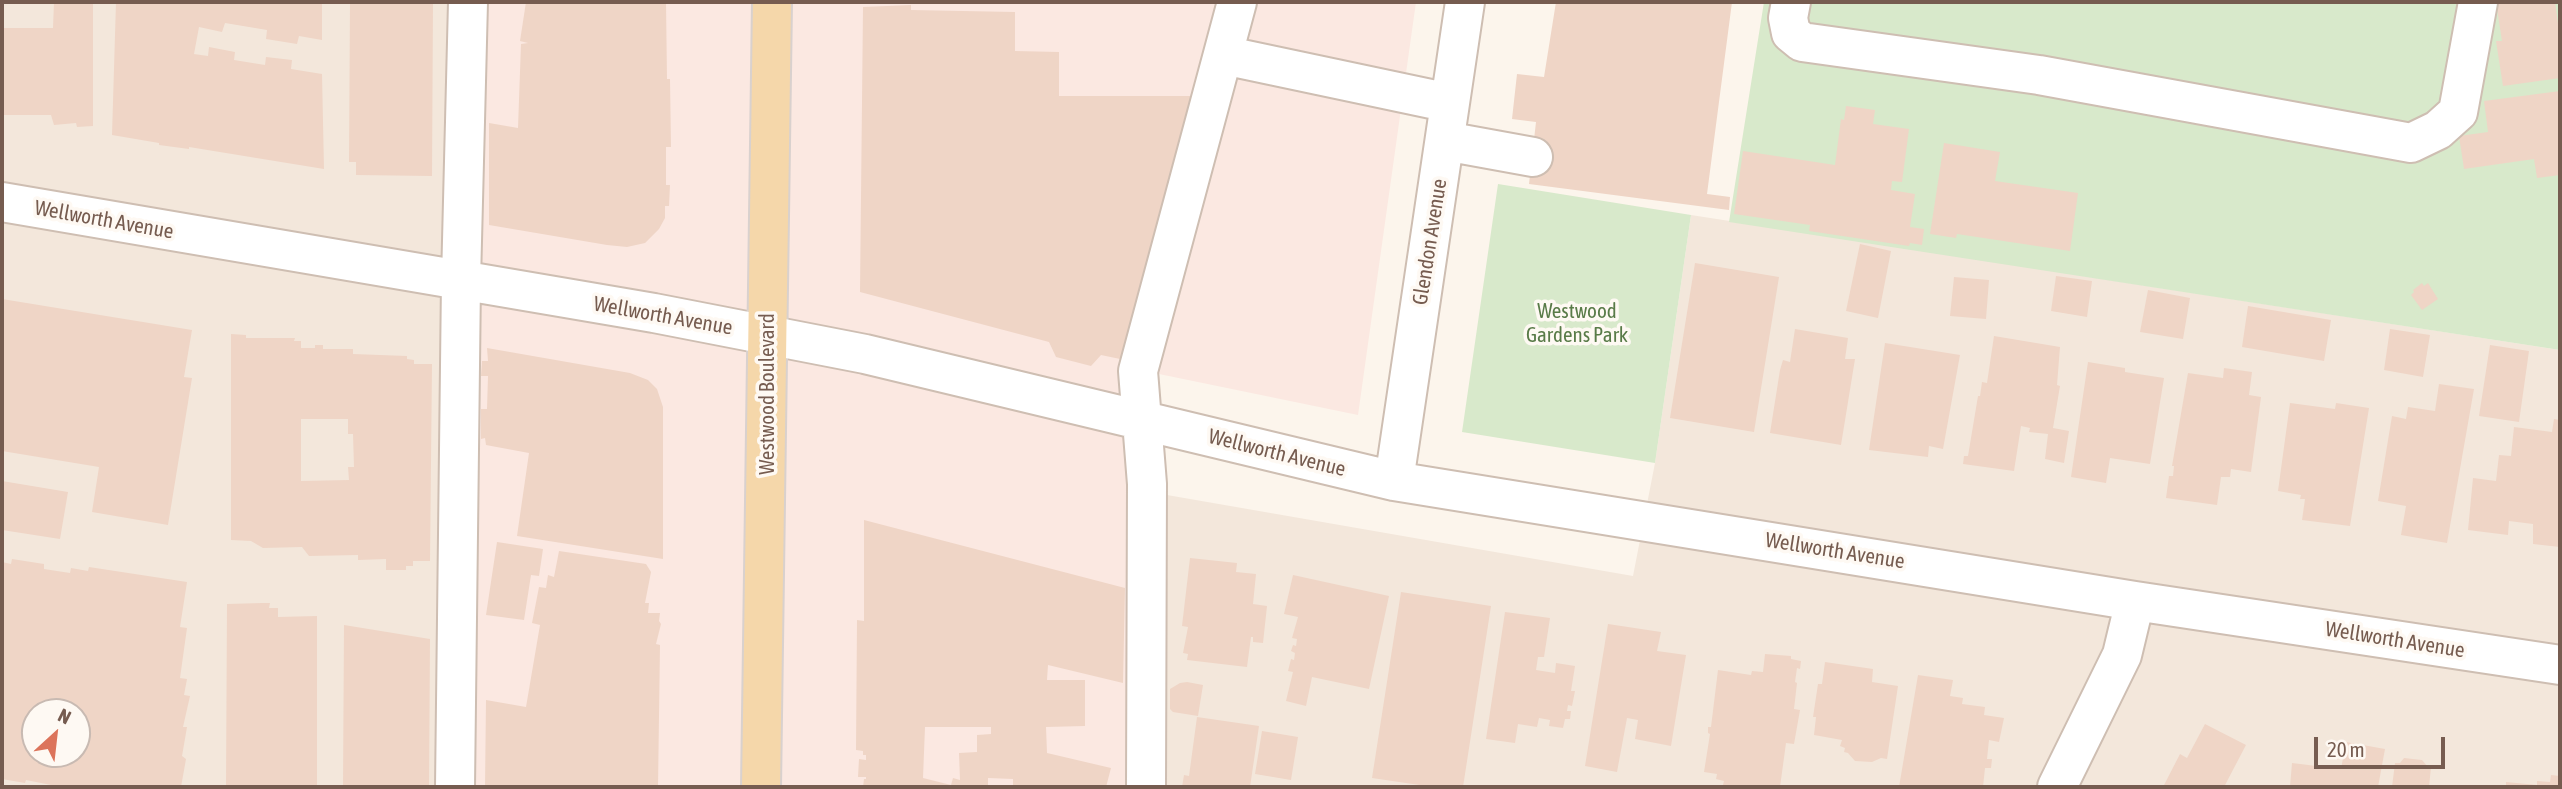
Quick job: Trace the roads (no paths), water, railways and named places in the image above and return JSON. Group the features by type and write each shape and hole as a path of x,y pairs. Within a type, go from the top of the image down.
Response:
{"main road":[{"name":"Westwood Boulevard","path":"761,787 772,2"}],"street":[{"path":"455,787 461,281 468,2"},
{"path":"1146,787 1147,484 1138,371 1237,2"},
{"name":"Glendon Avenue","path":"1394,481 1465,2"},
{"path":"1791,2 1788,18 1791,33 1802,42 2039,75 2411,143 2438,130 2458,112 2478,2"},
{"path":"1223,55 1450,103"},
{"path":"1445,141 1533,157"},
{"name":"Wellworth Avenue","path":"2,202 654,313 865,354 1394,481 2135,601 2560,665"},
{"path":"2057,787 2123,655 2135,601"}],"park label":[{"name":"Westwood Gardens Park","path":"1577,323"}]}
